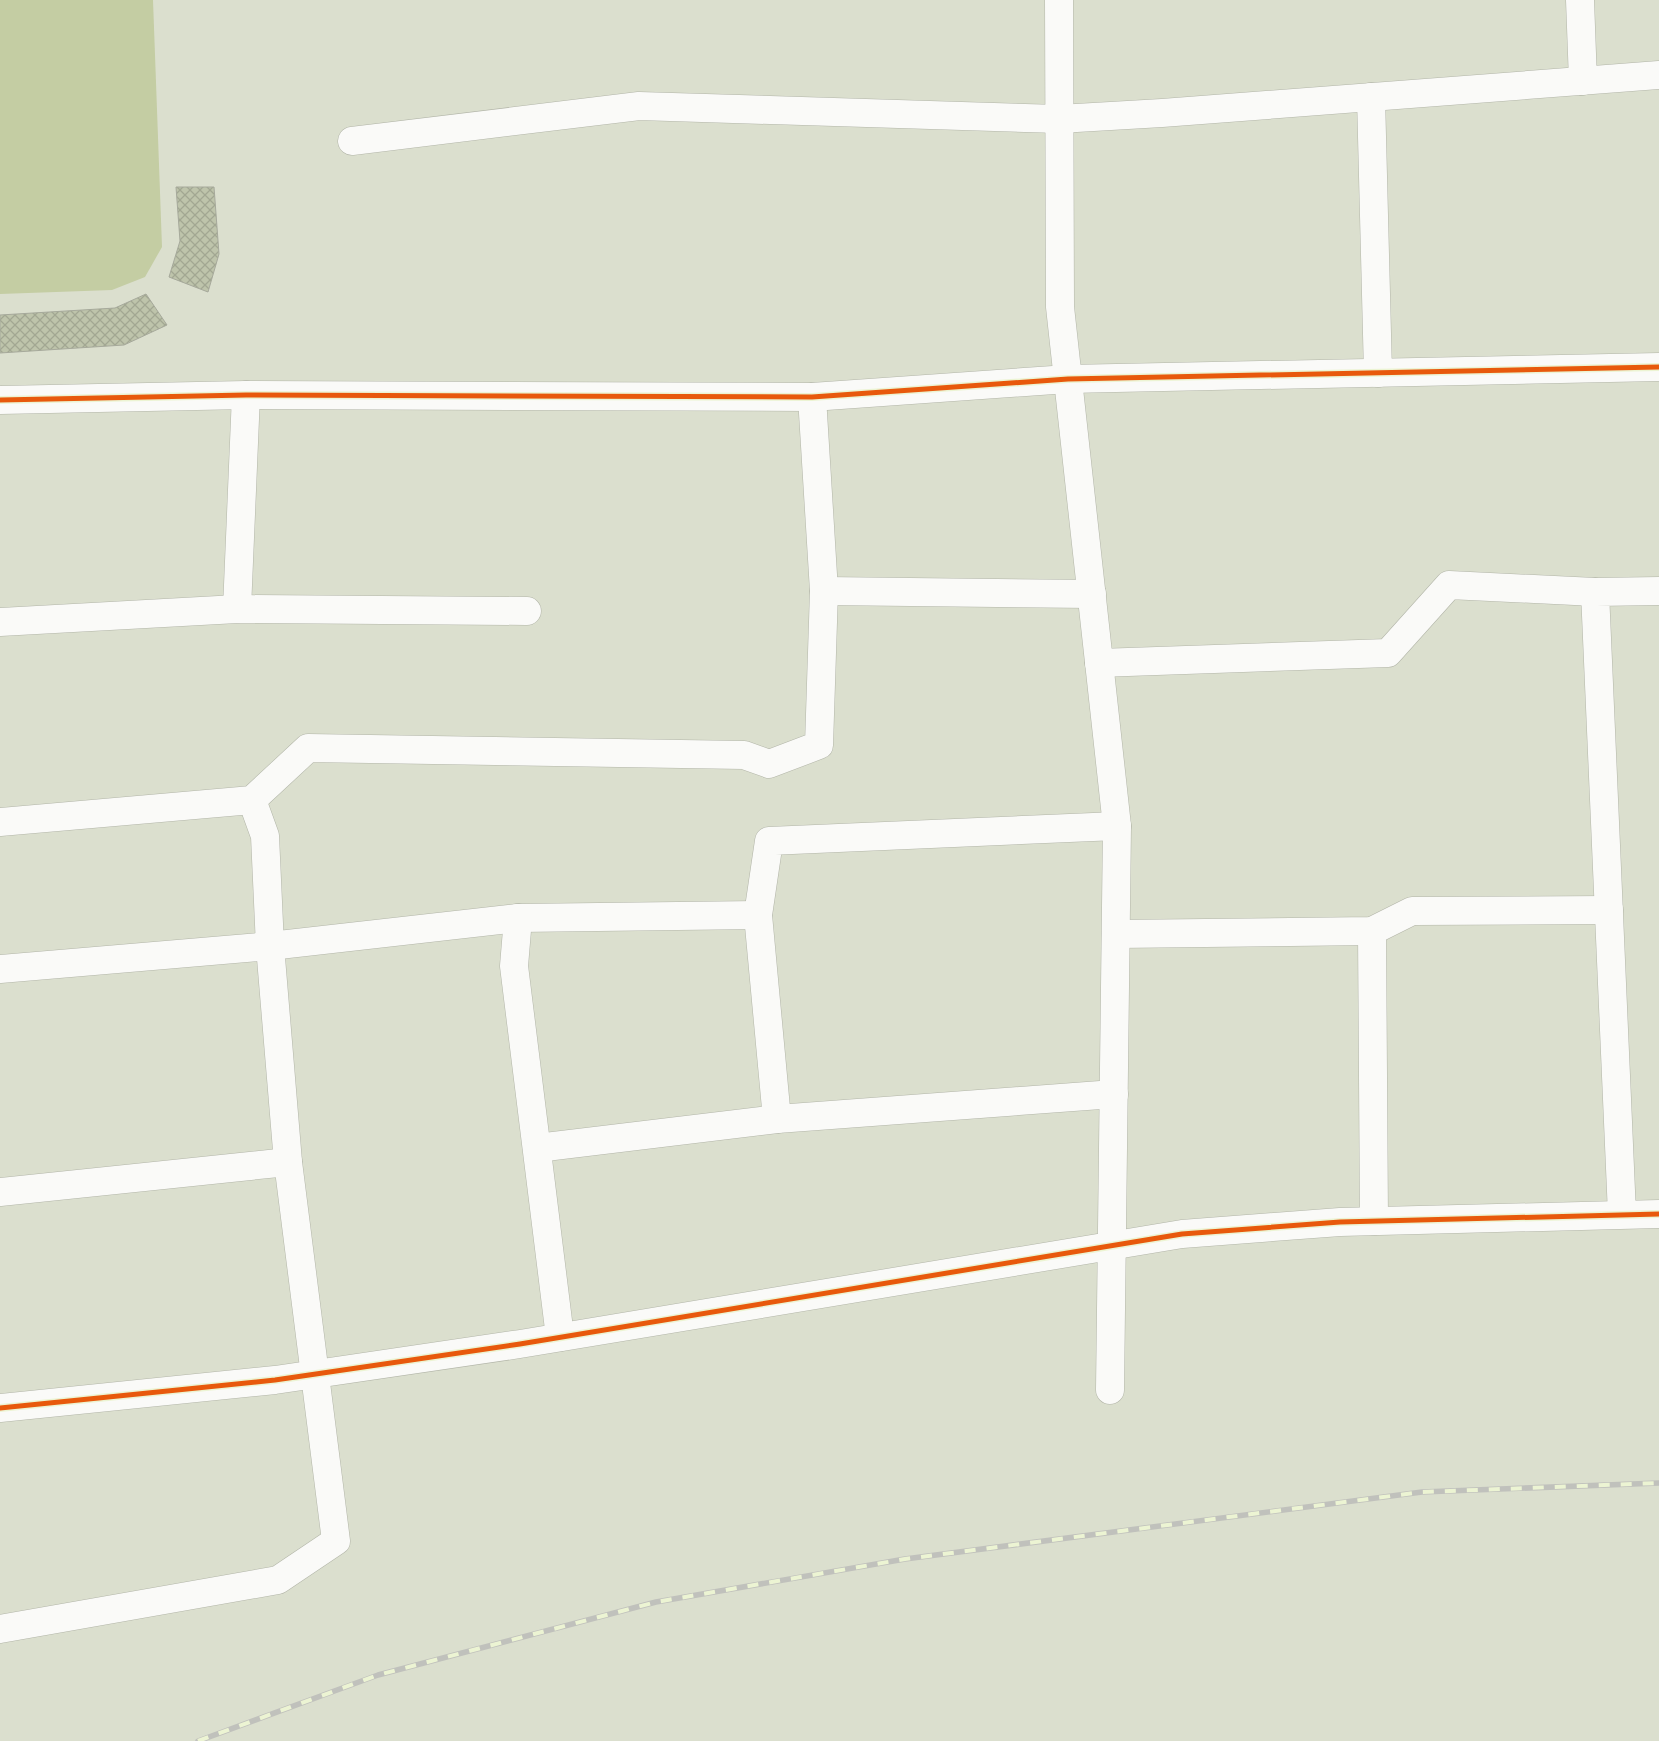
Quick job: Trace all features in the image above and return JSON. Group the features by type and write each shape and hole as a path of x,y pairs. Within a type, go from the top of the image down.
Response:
{"street":[{"path":"1059,0 1060,307 1117,826 1110,1390"},
{"path":"1580,0 1583,81"},
{"path":"352,141 639,106 1059,119 1162,113 1659,75"},
{"path":"1371,97 1378,373"},
{"path":"0,400 246,395 812,397 1068,379 1659,367"},
{"path":"237,609 246,395"},
{"path":"0,822 252,800 308,748 744,755 769,764 818,745 824,591 812,397"},
{"path":"1099,663 1388,654 1448,585 1595,592 1659,591"},
{"path":"824,591 1092,594"},
{"path":"1595,592 1622,1214"},
{"path":"0,622 237,609 527,611"},
{"path":"0,1629 278,1580 336,1541 288,1162 270,946 265,836 252,800"},
{"path":"777,1119 758,915 769,841 1117,826"},
{"path":"1116,934 1372,931 1412,911 1609,910"},
{"path":"0,969 270,946 518,918 758,915"},
{"path":"518,918 514,966 560,1337"},
{"path":"1372,931 1374,1221"},
{"path":"538,1148 777,1119 1114,1094"},
{"path":"0,1192 288,1162"},
{"path":"0,1408 314,1375 560,1337 1182,1234 1340,1222 1659,1214"}],"green space":[{"path":"0,0 153,0 162,247 145,277 112,290 0,294"}],"building":[{"path":"176,187 214,187 219,254 208,292 169,277 180,241"},
{"path":"146,294 167,325 124,345 0,353 0,315 115,308"}],"railway":[{"path":"198,1741 378,1675 656,1602 905,1559 1422,1492 1659,1483"}],"cycle path":[{"path":"0,400 246,395 812,397 1068,379 1659,367"},
{"path":"0,1408 275,1380 520,1344 1182,1234 1340,1222 1659,1214"}]}
